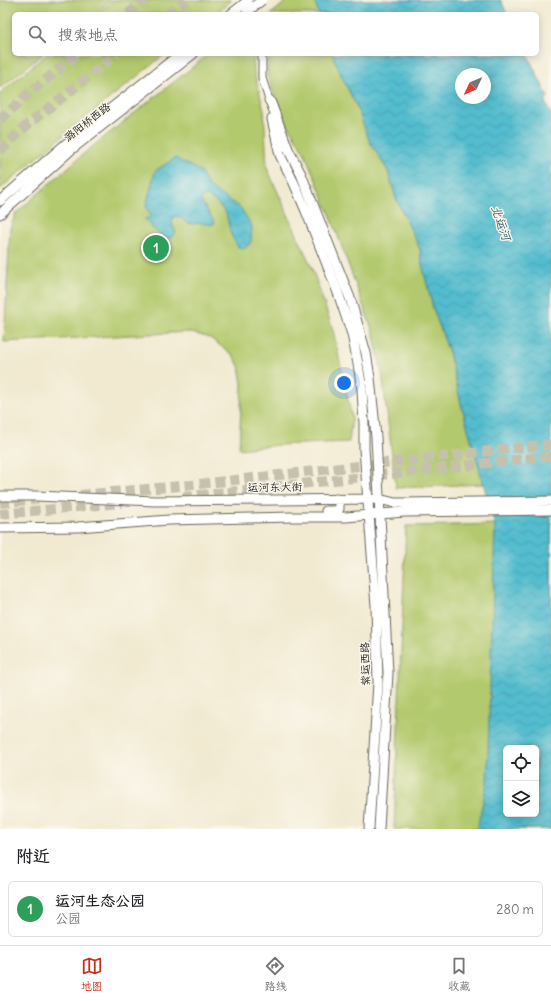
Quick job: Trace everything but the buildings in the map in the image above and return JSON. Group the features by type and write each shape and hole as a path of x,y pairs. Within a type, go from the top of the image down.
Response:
{"main road":[{"path":"236,12 262,0"},
{"name":"潞阳桥西路","path":"0,201 67,143 177,56"},
{"name":"潞阳桥西路","path":"0,214 72,149 190,56"},
{"name":"紫运西路","path":"269,100 280,155 306,211 337,290 352,334 362,390 364,449 376,606 378,683 369,829"},
{"name":"紫运西路","path":"269,100 288,149 301,174 350,298 366,353 370,378 376,437 388,673 379,829"},
{"name":"运河东大街","path":"0,496 155,501 379,499 396,503 403,508 551,510"},
{"path":"293,517 310,512 336,511 339,509 340,505 336,499"},
{"name":"运河东大街","path":"0,528 78,527 169,520 369,516 403,508 551,501"}],"street":[{"path":"262,56 262,78 269,100"}],"green space":[{"path":"0,0 111,0 96,12 12,12 12,56 40,56 0,88"},
{"path":"114,0 231,0 217,12 99,12"},
{"path":"288,0 314,0 318,12 273,12"},
{"path":"45,56 162,56 65,134 0,189 0,93"},
{"path":"206,56 253,56 254,72 264,110 267,168 312,268 333,330 352,418 349,442 278,445 239,449 242,384 239,366 233,355 210,338 188,332 4,342 10,228 16,213 88,150"},
{"path":"269,56 333,56 357,107 369,140 388,171 396,198 420,249 422,264 433,308 449,352 462,407 484,484 396,488 382,373 373,332 331,217 305,154 283,116 267,76"},
{"path":"551,523 551,829 394,829 406,526"}],"water":[{"path":"314,0 501,0 506,12 318,12"},
{"name":"北运河","path":"333,56 528,56 548,97 545,101 551,115 551,829 477,829 487,783 495,526 462,407 449,352 433,308 422,264 420,249 396,198 388,171 369,140 357,107"},
{"path":"175,158 200,171 209,187 240,207 252,226 251,242 245,249 238,247 231,235 226,213 216,202 207,196 200,199 215,223 212,225 200,223 191,224 180,217 174,216 172,223 176,233 170,238 164,238 153,229 145,219 151,217 146,206 155,171"}],"tunnel":[{"path":"130,12 145,0"},
{"path":"171,12 186,0"},
{"path":"0,120 28,94 76,56"},
{"path":"0,151 27,125 114,56"},
{"path":"80,495 191,485 551,444"},
{"path":"183,497 551,456"},
{"path":"0,503 38,499"},
{"path":"0,514 121,503"}],"place":[{"name":"运河生态公园","path":"156,248"}]}
